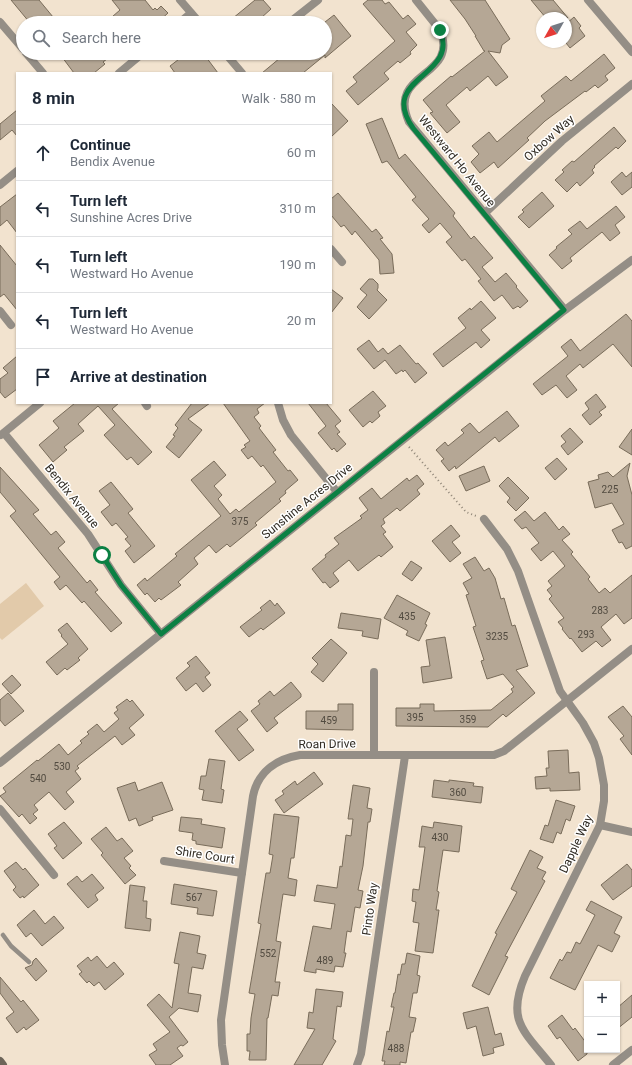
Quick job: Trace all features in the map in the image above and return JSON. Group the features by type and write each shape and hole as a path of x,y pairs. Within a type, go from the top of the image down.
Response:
{"main road":[{"path":"0,1061 3,1065"}],"street":[{"path":"180,0 194,16"},
{"path":"298,16 318,0"},
{"name":"Westward Ho Avenue","path":"416,0 440,30 443,49 435,66 409,89 405,98 404,110 409,122 564,310"},
{"path":"588,0 632,52"},
{"path":"187,16 191,13"},
{"path":"0,22 16,41"},
{"path":"32,60 42,72"},
{"path":"120,72 135,60"},
{"path":"231,60 241,72"},
{"name":"Oxbow Way","path":"485,213 566,138 632,84"},
{"path":"0,185 16,173"},
{"path":"332,250 342,262"},
{"name":"Sunshine Acres Drive","path":"0,763 564,310 632,260"},
{"path":"0,311 11,325"},
{"path":"2,434 39,404"},
{"path":"278,404 283,420 291,435 337,492"},
{"name":"Bendix Avenue","path":"2,434 88,534 121,585 161,634"},
{"name":"Dapple Way","path":"484,519 503,543 515,564 558,688 588,731 599,758 602,773 604,801 600,825 525,976 516,1001 517,1016 522,1028 551,1065"},
{"name":"Roan Drive","path":"225,1065 222,1045 221,1020 254,790 260,778 269,767 287,758 300,755 405,756 500,754 632,650"},
{"path":"374,672 374,755"},
{"name":"Pinto Way","path":"357,1065 361,1054 405,756"},
{"path":"0,809 54,875"},
{"path":"600,825 632,832"},
{"name":"Shire Court","path":"164,861 242,873"},
{"path":"613,1065 632,1050"}],"lane":[{"path":"4,935 11,946 29,962"}],"path":[{"path":"403,440 466,512 484,519"}],"shaded area":[{"path":"26,583 44,606 2,640 0,638 0,604"}],"building":[{"path":"11,0 39,0 52,16 24,16"},
{"path":"112,0 145,0 153,10 155,8 157,10 161,6 168,13 165,16 113,16 120,10"},
{"path":"255,0 263,0 271,9 263,16 236,16"},
{"path":"368,0 382,0 385,4 389,2 403,19 408,15 416,24 406,32 417,45 410,52 411,54 400,63 398,61 384,73 389,79 358,105 346,91 357,82 353,77 395,41 363,4"},
{"path":"450,0 485,0 510,39 502,45 500,53 488,51 508,77 496,86 488,76 470,91 467,87 446,105 460,122 447,133 430,113 433,112 423,100 451,76 452,77 485,51 465,19"},
{"path":"531,0 553,0 563,12 541,12"},
{"path":"334,15 351,36 332,52 332,17"},
{"path":"574,17 581,26 579,28 585,36 572,46 572,19"},
{"path":"604,54 615,68 605,76 608,80 598,88 595,85 586,92 585,91 545,121 527,138 529,140 498,168 494,162 480,173 471,162 479,154 472,146 489,132 497,142 545,101 541,96 566,76 571,81"},
{"path":"64,60 106,60 103,62 105,64 95,72 73,72"},
{"path":"178,60 208,60 217,72 174,72 170,66"},
{"path":"278,60 319,60 304,72 263,72"},
{"path":"332,104 348,121 332,136"},
{"path":"16,111 16,135 12,130 0,140 0,124"},
{"path":"382,118 399,159 405,154 455,213 453,216 471,239 474,236 493,258 482,267 495,282 506,273 528,301 520,308 518,306 513,309 502,295 494,301 478,281 481,279 465,259 462,261 446,242 452,237 440,223 429,233 422,225 429,219 412,200 416,197 387,161 382,163 366,124"},
{"path":"614,127 626,141 618,149 616,147 594,166 595,167 592,170 594,173 580,186 577,182 567,192 555,180 564,172 562,170 572,161 574,162"},
{"path":"622,172 626,177 632,172 632,187 622,195 611,182"},
{"path":"542,192 554,206 529,228 518,217 524,212 522,210"},
{"path":"338,193 372,232 376,229 383,238 380,239 392,254 394,273 380,274 379,260 355,231 352,235 344,225 341,227 332,216 332,198"},
{"path":"16,195 16,232 7,220 0,226 0,207"},
{"path":"616,206 625,217 615,225 620,233 610,241 602,232 570,258 572,261 562,269 549,255 572,234 568,230 580,221 587,229"},
{"path":"0,245 16,265 16,309 4,294 0,297"},
{"path":"369,279 373,279 378,284 377,290 387,300 369,319 357,307 367,295 360,289"},
{"path":"332,290 343,298 332,312"},
{"path":"481,301 496,318 481,330 490,340 481,348 476,342 443,367 433,354 466,328 458,318 470,308 471,310"},
{"path":"626,314 632,321 632,367 613,344 583,368 580,364 566,376 577,390 567,398 556,385 542,395 533,384 568,356 561,347 571,339 580,351"},
{"path":"369,340 378,352 383,348 388,354 400,345 416,364 418,363 427,373 415,383 405,370 403,372 402,370 396,374 385,360 374,369 357,349"},
{"path":"16,357 16,390 5,398 0,392 0,379 8,373 3,368"},
{"path":"373,391 386,406 378,412 380,416 372,423 370,421 363,427 349,410"},
{"path":"596,394 606,407 599,412 602,415 590,425 582,415 589,409 585,403"},
{"path":"74,404 118,404 112,409 152,452 138,465 131,457 127,460 104,435 115,425 98,406 78,424 84,431 64,447 67,450 53,462 39,445 59,428 53,421"},
{"path":"191,404 209,404 188,419 202,430 179,458 166,447 175,436 173,435 178,428 175,425"},
{"path":"224,404 264,404 257,409 259,413 254,417 261,426 259,428 276,450 273,452 288,471 290,470 298,480 285,491 286,493 279,499 281,501 255,523 257,525 230,547 227,544 216,553 209,545 194,558 198,564 178,582 181,585 161,600 159,598 155,602 147,593 145,595 137,585 145,578 147,581 177,556 175,554 221,516 191,480 214,461 226,475 214,486 222,495 218,499 230,514 236,509 239,512 276,482 263,465 261,467 252,456 248,459 241,450 246,447 244,445 250,441"},
{"path":"309,404 327,404 341,421 335,426 340,432 337,434 346,444 337,452 334,448 332,450 318,433 326,426"},
{"path":"507,411 519,426 499,442 495,437 456,469 455,466 449,471 441,461 444,459 436,450 445,442 448,446 464,433 461,430 470,423 479,433"},
{"path":"570,428 583,442 568,455 561,446 566,442 561,436"},
{"path":"632,429 632,455 619,447"},
{"path":"557,458 567,469 555,480 545,468"},
{"path":"630,463 627,476 632,495 632,546 626,549 622,542 619,543 612,530 624,524 612,503 595,508 588,482 599,479 598,475 608,472 613,477"},
{"path":"484,466 490,481 466,491 459,476"},
{"path":"0,467 39,510 33,514 51,535 56,531 65,542 58,548 87,583 90,580 98,590 95,592 122,623 111,632 84,601 82,603 66,585 60,590 54,582 60,577 10,516 16,511 0,492"},
{"path":"417,475 424,484 417,490 420,494 400,511 397,508 383,519 385,523 381,526 386,532 383,534 393,547 381,557 379,555 358,571 349,560 333,573 339,581 330,588 325,582 323,583 312,569 326,557 325,555 339,544 334,538 362,518 360,516 368,510 359,498 372,488 381,499 407,478 409,481"},
{"path":"508,477 529,498 516,511 507,502 510,498 499,486"},
{"path":"111,482 133,509 128,513 155,546 134,563 125,551 131,546 125,539 128,537 116,523 112,526 101,512 110,505 99,491"},
{"path":"525,511 534,521 545,512 559,530 563,526 570,534 562,540 573,552 571,554 590,577 588,579 599,593 605,588 610,593 632,575 632,618 624,624 616,614 601,627 611,640 602,647 596,641 582,652 562,629 563,628 558,622 564,618 549,599 552,596 547,590 552,586 548,581 565,566 553,551 541,561 531,549 539,543 526,527 522,529 514,520"},
{"path":"451,525 460,536 452,542 461,553 450,562 432,541"},
{"path":"475,557 484,571 489,568 495,578 501,599 504,598 512,626 515,625 528,666 516,670 535,693 506,717 503,714 488,727 396,726 396,708 420,708 420,704 434,704 434,711 491,710 513,692 511,689 514,687 503,674 487,679 481,661 484,660 473,627 476,626 466,595 469,594 463,583 472,578 463,564"},
{"path":"411,561 422,568 412,581 402,574"},
{"path":"397,595 430,613 425,624 427,625 419,641 406,635 408,631 384,618"},
{"path":"270,600 275,606 277,603 285,613 263,630 261,628 249,637 240,627 262,610 260,608"},
{"path":"341,613 381,619 378,639 362,636 363,631 338,628"},
{"path":"67,623 88,649 78,658 80,660 67,670 65,668 57,675 46,662 68,644 58,630"},
{"path":"445,637 452,678 423,683 421,667 430,666 426,640"},
{"path":"331,639 347,653 323,682 311,672 318,664 312,658"},
{"path":"196,656 210,673 205,677 211,685 203,692 196,683 186,691 176,678 190,666 187,663"},
{"path":"12,675 21,685 11,694 2,684"},
{"path":"291,682 301,694 301,697 274,718 278,723 267,732 251,711 260,704 258,701 270,691 274,696"},
{"path":"8,693 24,711 5,726 0,720 0,700"},
{"path":"127,699 130,702 132,700 144,715 129,728 135,735 122,745 115,736 77,766 79,768 75,771 81,779 66,792 74,802 65,810 49,792 34,805 38,810 33,814 37,818 30,824 22,814 19,817 0,796 6,792 3,788 59,744 68,755 82,743 80,741 89,734 87,732 97,724 104,732 119,719 114,713 118,710 116,707"},
{"path":"338,704 353,704 353,730 306,729 306,711 338,711"},
{"path":"623,706 632,717 632,755 620,739 624,736 608,717"},
{"path":"240,711 248,720 237,729 254,750 239,761 215,731"},
{"path":"568,750 569,773 579,772 580,790 550,791 550,788 536,789 535,777 547,776 546,768 549,768 548,751"},
{"path":"209,759 225,761 221,789 224,790 222,803 202,800 204,790 199,789 201,776 206,776"},
{"path":"314,772 323,784 284,813 275,800 284,794 282,791 295,781 297,785"},
{"path":"434,780 474,783 473,786 483,787 481,803 432,797"},
{"path":"135,782 138,791 162,782 173,810 152,817 153,820 139,826 136,818 129,821 117,788"},
{"path":"353,785 370,788 367,808 372,809 370,822 368,822 363,866 358,890 363,891 360,908 355,907 351,932 347,931 344,953 346,953 343,967 335,966 334,972 316,969 316,973 304,971 313,926 331,929 335,904 314,901 317,885 337,888 340,866 342,867 346,835 351,836 353,819 348,819"},
{"path":"556,800 575,806 570,821 566,819 561,834 557,832 553,843 540,839 545,825 548,826"},
{"path":"274,814 299,817 294,858 291,858 288,878 297,880 295,896 283,894 276,941 281,942 275,982 280,982 278,996 272,995 267,1018 266,1060 249,1060 250,1051 247,1051 247,1034 250,1034 255,994 249,993 261,924 258,923 266,873 270,873 273,855 269,854"},
{"path":"181,817 202,819 201,824 225,828 222,848 196,844 196,841 192,840 193,833 179,831"},
{"path":"64,822 82,843 63,859 54,848 57,846 48,834"},
{"path":"434,822 462,826 459,852 443,850 437,891 439,892 436,910 439,910 433,953 415,951 419,923 413,922 416,902 412,901 413,889 419,890 425,847 419,847 422,826 433,828"},
{"path":"106,827 117,841 122,838 133,851 124,858 131,866 129,868 136,875 125,884 101,855 103,853 91,839"},
{"path":"530,850 543,857 537,868 546,872 542,879 545,881 505,956 508,957 489,995 472,986 497,934 495,933 517,892 511,889"},
{"path":"16,862 23,870 25,868 39,885 24,898 23,896 20,898 13,890 16,887 4,871"},
{"path":"627,864 632,870 632,886 613,900 601,885"},
{"path":"92,874 104,888 95,895 98,900 88,908 67,884 77,876 82,882"},
{"path":"174,884 217,891 213,916 197,914 198,908 171,904"},
{"path":"130,885 145,887 143,901 147,901 146,918 151,919 150,931 125,928"},
{"path":"591,901 622,917 614,933 620,936 612,952 598,945 575,990 550,978 560,959 562,961 567,952 571,953 576,942 580,944 595,915 586,910"},
{"path":"34,910 45,924 54,916 64,928 42,946 31,933 26,937 17,925"},
{"path":"180,932 200,936 197,953 206,955 203,969 192,967 188,993 201,995 198,1012 179,1008 169,1017 188,1042 177,1048 183,1056 170,1065 156,1065 149,1055 157,1050 153,1044 170,1032 147,1005 159,994 172,1008 179,964 174,963"},
{"path":"407,953 420,956 417,975 420,976 417,993 413,993 409,1017 416,1018 413,1032 411,1032 406,1063 400,1062 400,1065 384,1065 385,1061 382,1061 387,1031 389,1032 394,1007 391,1007 398,974 400,975 402,964 405,964"},
{"path":"97,956 107,968 114,962 124,974 105,990 99,982 94,986 89,981 87,983 79,974 82,972 77,966 88,957 91,961"},
{"path":"36,958 47,971 36,981 25,968 32,965"},
{"path":"0,977 21,1002 23,1000 39,1020 26,1030 24,1027 17,1033 6,1018 14,1012 0,993"},
{"path":"316,989 343,992 341,1007 337,1006 333,1039 336,1041 322,1065 294,1065 315,1029 307,1028 309,1012 313,1013"},
{"path":"632,995 632,1017 620,1027 620,1017 620,1005"},
{"path":"488,1007 495,1035 501,1033 504,1045 493,1048 494,1053 483,1056 476,1026 467,1029 463,1013"},
{"path":"562,1015 573,1030 575,1028 584,1040 584,1053 587,1054 578,1061 560,1037 557,1039 548,1026"}],"route":[{"path":"102,555 121,585 161,634 564,310 409,122 404,110 406,93 412,84 435,66 438,61 443,49 440,30"}]}
